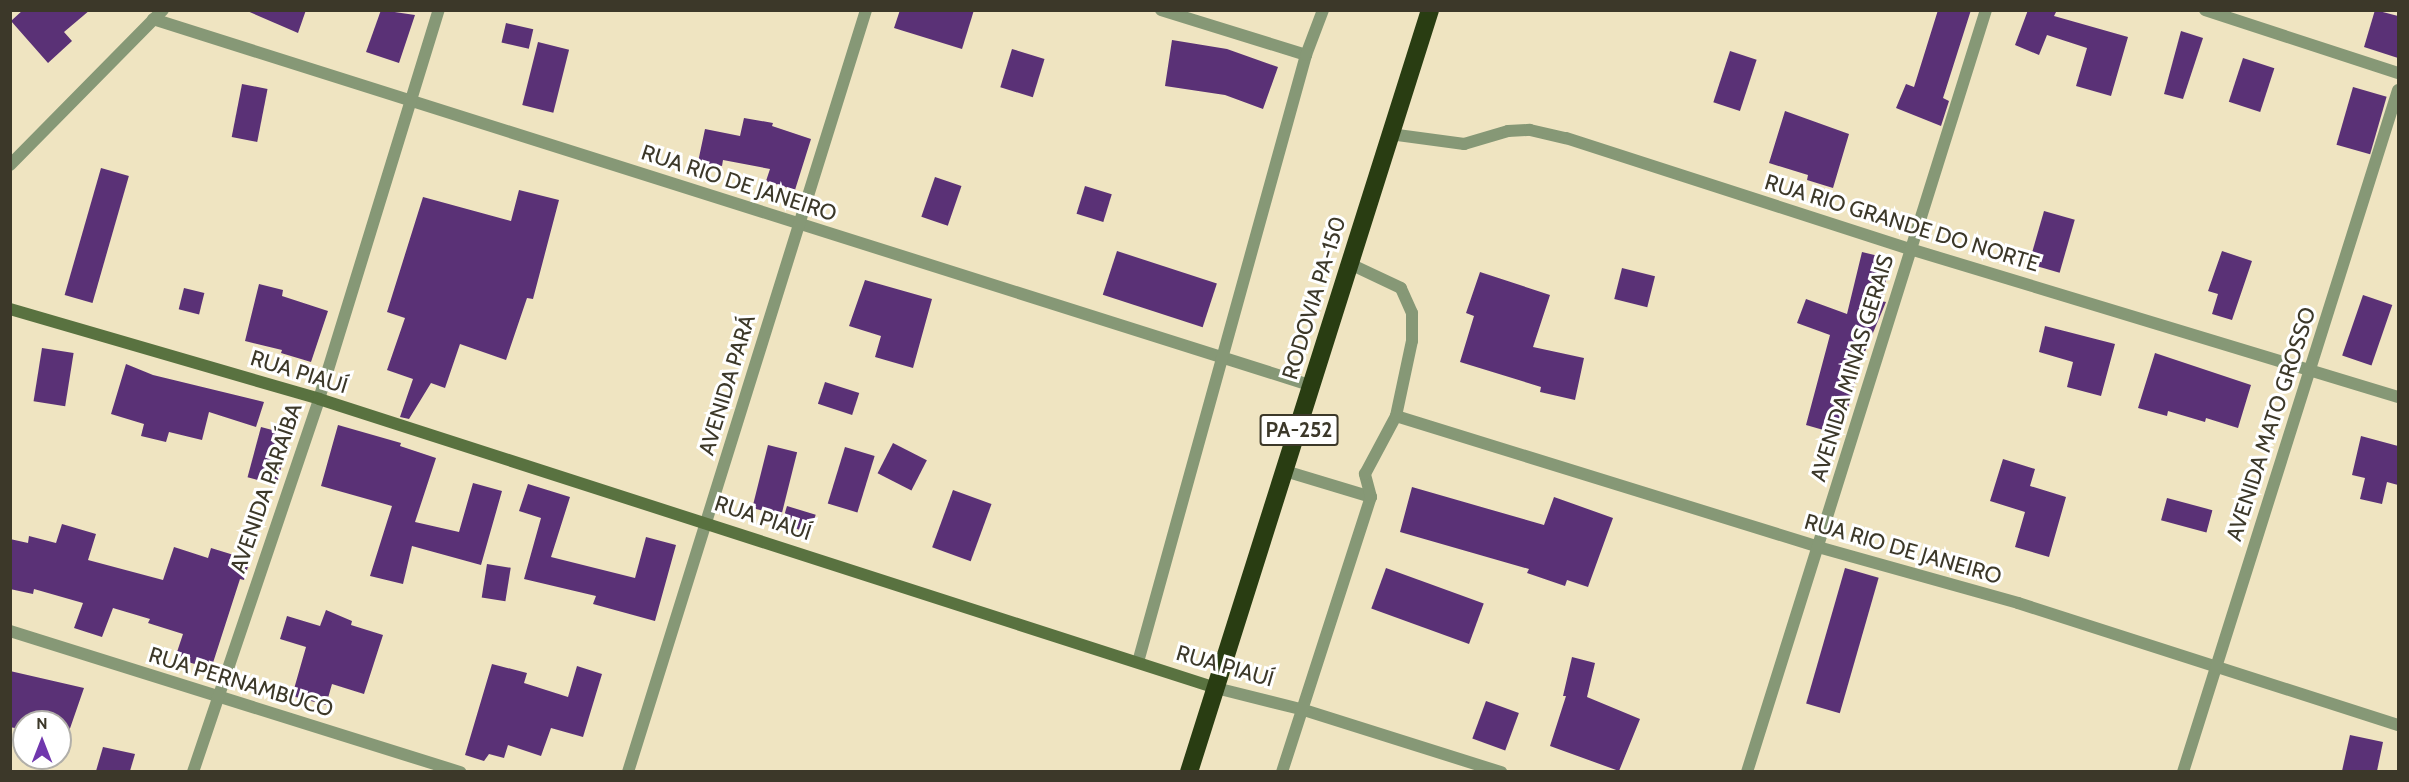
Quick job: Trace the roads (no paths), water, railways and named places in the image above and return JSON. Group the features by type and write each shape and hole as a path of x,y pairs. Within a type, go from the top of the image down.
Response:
{"highway":[{"name":"RODOVIA PA-150","path":"1189,771 1313,386 1430,10"}],"street":[{"name":"AVENIDA PARAÍBA","path":"193,771 319,399 414,101 439,10"},
{"name":"AVENIDA PARÁ","path":"628,771 866,10"},
{"path":"1161,10 1306,55"},
{"path":"1138,662 1306,55 1323,10"},
{"name":"AVENIDA MINAS GERAIS","path":"1747,771 1986,10"},
{"path":"2205,10 2398,73"},
{"name":"RUA RIO DE JANEIRO","path":"158,15 414,101 800,225 1313,386"},
{"path":"10,165 158,15"},
{"name":"AVENIDA MATO GROSSO","path":"2183,771 2398,90"},
{"name":"RUA RIO GRANDE DO NORTE","path":"1390,134 1464,144 1508,131 1530,130 1910,249 2311,368 2398,397"},
{"path":"1282,771 1304,710 1371,497 1365,474 1396,416 1412,341 1412,313 1401,288 1350,264"},
{"name":"RUA PIAUÍ","path":"10,309 319,399 1216,688 1304,710 1501,771"},
{"name":"RUA RIO DE JANEIRO","path":"1396,416 1818,547 2018,603 2398,725"},
{"path":"1285,471 1371,497"},
{"name":"RUA PERNAMBUCO","path":"10,632 460,771"}]}
